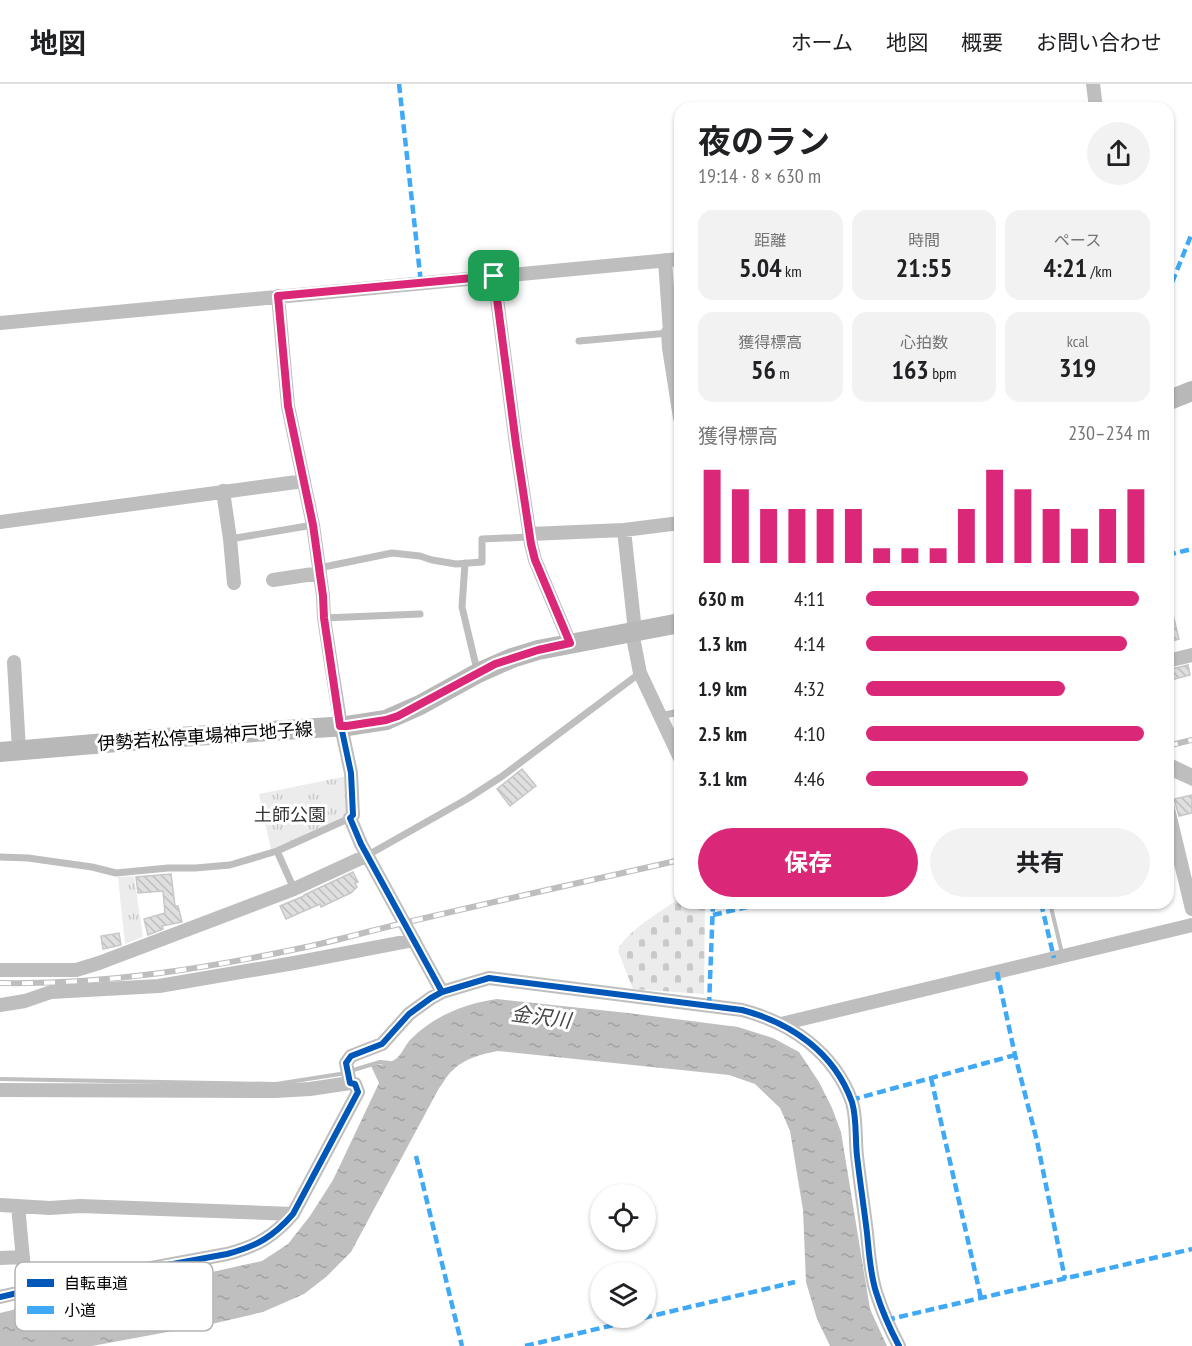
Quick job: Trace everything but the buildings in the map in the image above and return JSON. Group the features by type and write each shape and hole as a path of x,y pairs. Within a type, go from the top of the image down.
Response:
{"main road":[{"path":"1174,398 1192,392"},
{"name":"伊勢若松停車場神戸地子線","path":"10,752 164,738 347,726 386,720 512,658 570,643 674,623"}],"street":[{"path":"1093,84 1095,102"},
{"path":"0,323 674,259"},
{"path":"665,260 673,332 669,348 674,380"},
{"path":"494,276 530,536 535,560 570,643"},
{"path":"278,296 288,406 313,525 340,726 351,773 353,815 350,818 361,844 442,992"},
{"path":"0,522 304,480"},
{"path":"223,491 234,583"},
{"path":"530,536 624,530 674,524"},
{"path":"624,530 633,631 640,673 674,746"},
{"path":"273,580 320,570"},
{"path":"1174,659 1192,655"},
{"path":"10,752 14,662"},
{"path":"1174,767 1192,776"},
{"path":"1174,834 1192,909"},
{"path":"0,970 76,970 99,963 294,889 368,855"},
{"path":"782,1024 1192,925"},
{"path":"0,1005 25,1001 51,992 159,986 414,940"},
{"path":"180,1262 244,1250 270,1238 293,1214 358,1092 349,1075 346,1063 351,1056 382,1044 409,1014 442,992 489,978 742,1010 782,1024 821,1052 835,1068 852,1105 869,1255 876,1290 886,1320 899,1346"},
{"path":"0,1090 275,1091 310,1089 349,1075"},
{"path":"0,1205 293,1214"},
{"path":"18,1206 23,1262"},
{"path":"0,1258 23,1257"},
{"path":"0,1297 15,1294"}],"lane":[{"path":"579,341 673,332"},
{"path":"230,539 313,525"},
{"path":"320,570 392,553 420,555 432,560 456,564 482,562 482,539 530,536"},
{"path":"465,563 462,607 478,673"},
{"path":"324,618 420,614"},
{"path":"368,855 501,777 640,673"},
{"path":"659,716 674,713"},
{"path":"0,857 28,858 92,867 116,873 157,868 230,866 277,851 350,818"},
{"path":"277,851 294,889"}],"green space":[{"name":"土師公園","path":"347,776 348,815 271,850 259,794"},
{"path":"134,876 143,937 125,944 118,877"},
{"path":"674,902 674,909 705,909 704,994 633,989 618,951 621,944 645,922"}],"water":[{"name":"金沢川","path":"497,999 738,1027 773,1038 799,1052 819,1082 841,1132 870,1309 887,1346 830,1346 817,1319 806,1282 803,1210 790,1131 780,1108 755,1084 729,1075 498,1051 468,1060 449,1074 438,1090 351,1252 326,1277 304,1294 263,1312 213,1324 213,1272 262,1261 288,1244 310,1216 333,1180 379,1083 371,1066 397,1058 407,1043 430,1023 462,1007"},
{"path":"15,1309 15,1331 173,1331 92,1346 0,1346 0,1313"}],"waterway":[{"path":"1174,776 1192,784"},
{"path":"1051,909 1061,949"},
{"path":"0,1079 276,1084 340,1074 380,1062 390,1063"}],"railway":[{"path":"1174,744 1192,740"},
{"path":"0,983 118,978 234,961 311,946 674,861"}],"marked path":[{"path":"399,84 421,283"},
{"path":"1174,278 1192,233"},
{"path":"1174,553 1192,549"},
{"path":"709,1006 713,909"},
{"path":"713,915 738,909"},
{"path":"1042,909 1054,958"},
{"path":"997,972 1037,1141 1065,1279"},
{"path":"851,1100 1015,1055"},
{"path":"931,1078 981,1298"},
{"path":"416,1156 462,1346"},
{"path":"886,1320 1192,1249"},
{"path":"525,1346 795,1282"}],"cycle path":[{"path":"278,296 288,406 313,525 324,618 351,773 353,815 350,818 361,844 442,992"},
{"path":"184,1262 247,1248 264,1240 278,1229 293,1214 358,1092 355,1084 350,1083 346,1063 351,1056 382,1044 409,1014 431,998 442,992 489,978 742,1010 777,1023 809,1042 834,1068 852,1102 872,1277 881,1306 899,1346"},
{"path":"0,1297 15,1294"}],"route":[{"path":"494,276 531,544 535,560 570,643 538,650 495,664 398,716 386,720 340,726 313,525 288,406 278,296 494,276"}]}
